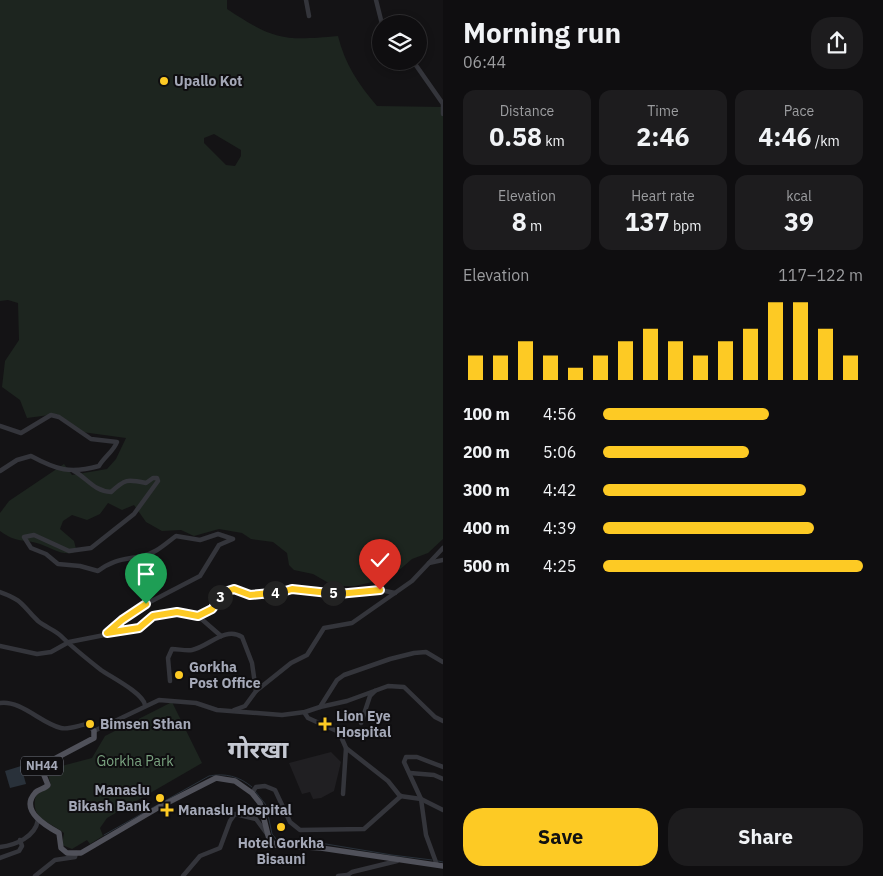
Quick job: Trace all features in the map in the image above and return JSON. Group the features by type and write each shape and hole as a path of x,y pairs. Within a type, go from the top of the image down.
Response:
{"main road":[{"name":"NH44","path":"38,820 32,807 32,798 36,792 48,785 42,766 59,755 94,738 94,731"},
{"path":"38,820 59,834 62,850 81,853 162,806 214,779 235,781 252,793 260,804 267,834 275,845 321,848 440,866"}],"street":[{"path":"306,0 309,16"},
{"path":"376,0 380,15"},
{"path":"419,70 442,104 443,114"},
{"path":"0,426 21,433 51,416 59,417 91,439 117,442 115,449 105,456 99,466 74,471 58,469 31,456 17,460 0,471"},
{"path":"74,471 102,492 111,492 129,479 146,483 153,478 157,478 158,481 134,514 91,548 69,551 34,535 24,537 31,548 46,554 58,564 80,566 98,571 126,557 142,556 158,550 176,536 200,540 218,534 233,539 219,545 200,576 146,604 107,633"},
{"path":"234,711 245,706 256,691 291,663 306,655 324,628 352,623 412,581 443,548"},
{"path":"429,563 443,560"},
{"path":"198,616 212,609 225,592 234,589 250,595 282,592 292,589 338,594 380,590 395,593"},
{"path":"0,592 25,604 38,621 60,635 76,651 142,698 145,705"},
{"path":"0,646 37,654 51,652 68,642 139,628 153,616 177,612 198,616 221,636"},
{"path":"170,681 168,658 172,648 192,650 221,636 238,635 242,637 252,663 256,691"},
{"path":"320,707 337,680 344,675 390,658 426,652 443,662"},
{"name":"NH44","path":"94,731 145,705 159,700 191,702 217,710 261,714 304,712 347,701 388,686 404,687 435,717 443,721"},
{"path":"361,723 370,696 376,690"},
{"path":"0,702 5,702 24,710 62,729 87,724 94,731"},
{"path":"304,712 308,718 339,732 346,748 343,794"},
{"path":"346,748 388,781 401,796 420,799 443,810"},
{"path":"440,866 426,835 420,799 404,762 406,757 417,757 430,764 443,767"},
{"path":"410,773 428,774 443,779"},
{"path":"252,793 256,787 265,786 275,790 290,822 300,830 364,829 401,796"},
{"path":"183,876 200,856 220,848 230,821 235,814 256,819 267,834"},
{"path":"36,830 38,820"},
{"path":"0,847 20,840 36,830 46,827"},
{"path":"0,858 19,851 22,846 20,840"},
{"path":"35,876 55,860 75,857 76,853"},
{"path":"338,876 347,876 377,865 403,860"}],"shaded area":[{"path":"331,752 341,762 334,791 321,798 313,799 310,792 302,794 289,763"},
{"path":"21,766 26,784 10,788 5,771"}],"green space":[{"path":"0,0 227,0 227,9 256,27 280,36 304,38 338,36 344,56 353,73 377,106 443,107 443,539 428,553 412,559 390,578 355,586 334,586 313,574 294,570 289,565 287,553 273,542 251,539 242,533 219,529 194,536 181,530 162,531 146,522 134,505 122,510 108,503 100,514 87,520 72,515 63,521 60,529 74,541 76,549 73,553 60,552 34,542 6,535 0,531 0,513 9,501 64,464 72,475 107,469 116,459 126,438 82,432 57,414 27,418 20,400 2,387 5,361 19,340 18,303 8,300 0,301","holes":["214,134 241,150 241,156 235,166 226,165 204,143 204,138"]},
{"name":"Gorkha Park","path":"172,702 202,763 107,818 100,828 103,836 90,844 87,840 72,849 62,845 64,833 42,819 36,810 36,795 51,786 48,774 54,768 92,758 105,736"}],"waterway":[{"path":"104,835 209,776 232,776 252,787"},
{"path":"255,791 266,805 272,834 277,840 284,843 320,843 432,860"},
{"path":"438,861 443,862"}],"place":[{"name":"Upallo Kot","path":"164,81"},
{"name":"Gorkha Post Office","path":"179,675"},
{"name":"Bimsen Sthan","path":"90,724"},
{"name":"Lion Eye Hospital","path":"325,724"},
{"name":"Manaslu Bikash Bank","path":"160,798"},
{"name":"Manaslu Hospital","path":"167,810"},
{"name":"Hotel Gorkha Bisauni","path":"281,827"}],"district":[{"name":"गोरखा","path":"258,750"}],"route":[{"path":"146,604 107,633 139,628 153,616 177,612 198,616 212,609 219,597 225,592 234,589 250,595 282,592 292,589 338,594 380,590"}]}
